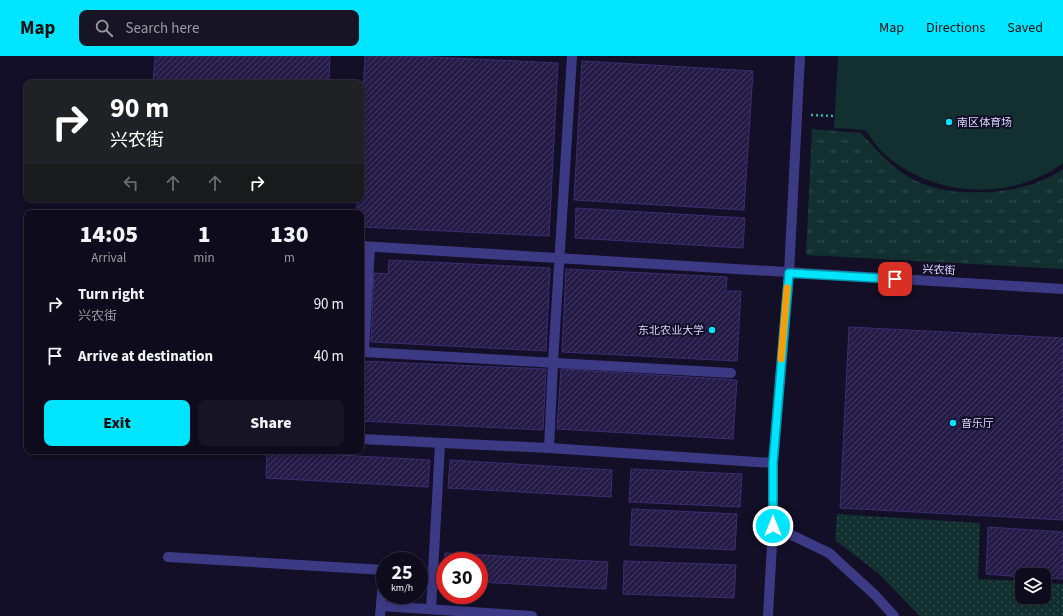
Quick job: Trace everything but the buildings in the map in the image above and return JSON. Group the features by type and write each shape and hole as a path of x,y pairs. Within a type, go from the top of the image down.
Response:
{"street":[{"path":"549,448 572,56"},
{"path":"768,616 773,526 773,463 789,273 800,56"},
{"path":"365,246 364,352 731,373"},
{"name":"兴农街","path":"365,246 1063,289"},
{"path":"364,439 549,448 773,463"},
{"path":"431,609 440,444"},
{"path":"773,526 829,553 875,595 894,616"},
{"path":"168,557 384,570 380,611 431,609 532,616"}],"path":[{"path":"797,115 835,116"}],"green space":[{"name":"南区体育场","path":"838,56 1063,56 1063,163 1042,176 1019,184 995,189 971,189 946,186 923,178 901,167 882,152 865,130 834,128"},
{"path":"812,129 861,133 886,160 908,177 932,187 950,191 991,192 1011,189 1031,185 1048,178 1063,169 1063,269 806,255"},
{"path":"837,514 980,523 978,579 1015,581 1015,604 1051,604 1051,583 1063,584 1063,616 920,616 878,573 835,540"}],"slow traffic":[{"path":"781,359 787,288"}],"place":[{"name":"南区体育场","path":"949,122"},
{"name":"东北农业大学","path":"712,330"},
{"name":"音乐厅","path":"953,423"}],"route":[{"path":"773,526 773,463 789,273 895,279"}]}
